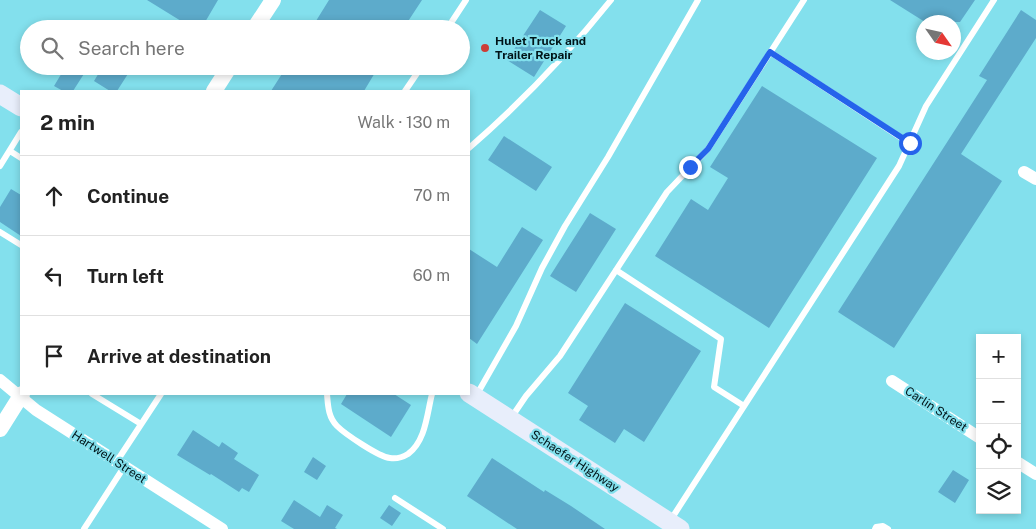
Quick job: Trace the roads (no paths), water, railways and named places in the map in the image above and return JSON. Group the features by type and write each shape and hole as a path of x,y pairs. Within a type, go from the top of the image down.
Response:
{"main road":[{"path":"0,94 20,106"},
{"name":"Schaefer Highway","path":"472,396 675,525"}],"street":[{"path":"260,20 273,0"},
{"path":"215,90 224,75"},
{"path":"1024,172 1036,179"},
{"name":"Hartwell Street","path":"0,380 20,394"},
{"name":"Carlin Street","path":"892,381 976,435"},
{"path":"0,429 22,395"},
{"name":"Hartwell Street","path":"22,395 36,410 222,529"},
{"path":"1021,465 1036,474"}],"lane":[{"path":"453,20 466,0"},
{"path":"470,147 554,68 610,0"},
{"path":"472,396 516,326 542,268 565,226 608,157 698,0"},
{"path":"510,420 526,396 560,356 667,192 708,149 804,0"},
{"path":"675,525 744,406 899,166 926,106 994,0"},
{"path":"770,52 910,143"},
{"path":"406,90 416,75"},
{"path":"0,166 20,134"},
{"path":"10,151 20,157"},
{"path":"0,232 20,244"},
{"path":"616,270 721,339 714,387 744,406"},
{"path":"94,395 141,424"},
{"path":"84,529 121,464 141,424 160,395"},
{"path":"327,395 328,412 336,426 373,451 388,458 398,458 409,453 420,438 432,395"},
{"path":"395,498 443,529"},
{"path":"875,529 876,527 883,526 888,529"}],"place":[{"name":"Hulet Truck and Trailer Repair","path":"485,48"}]}
